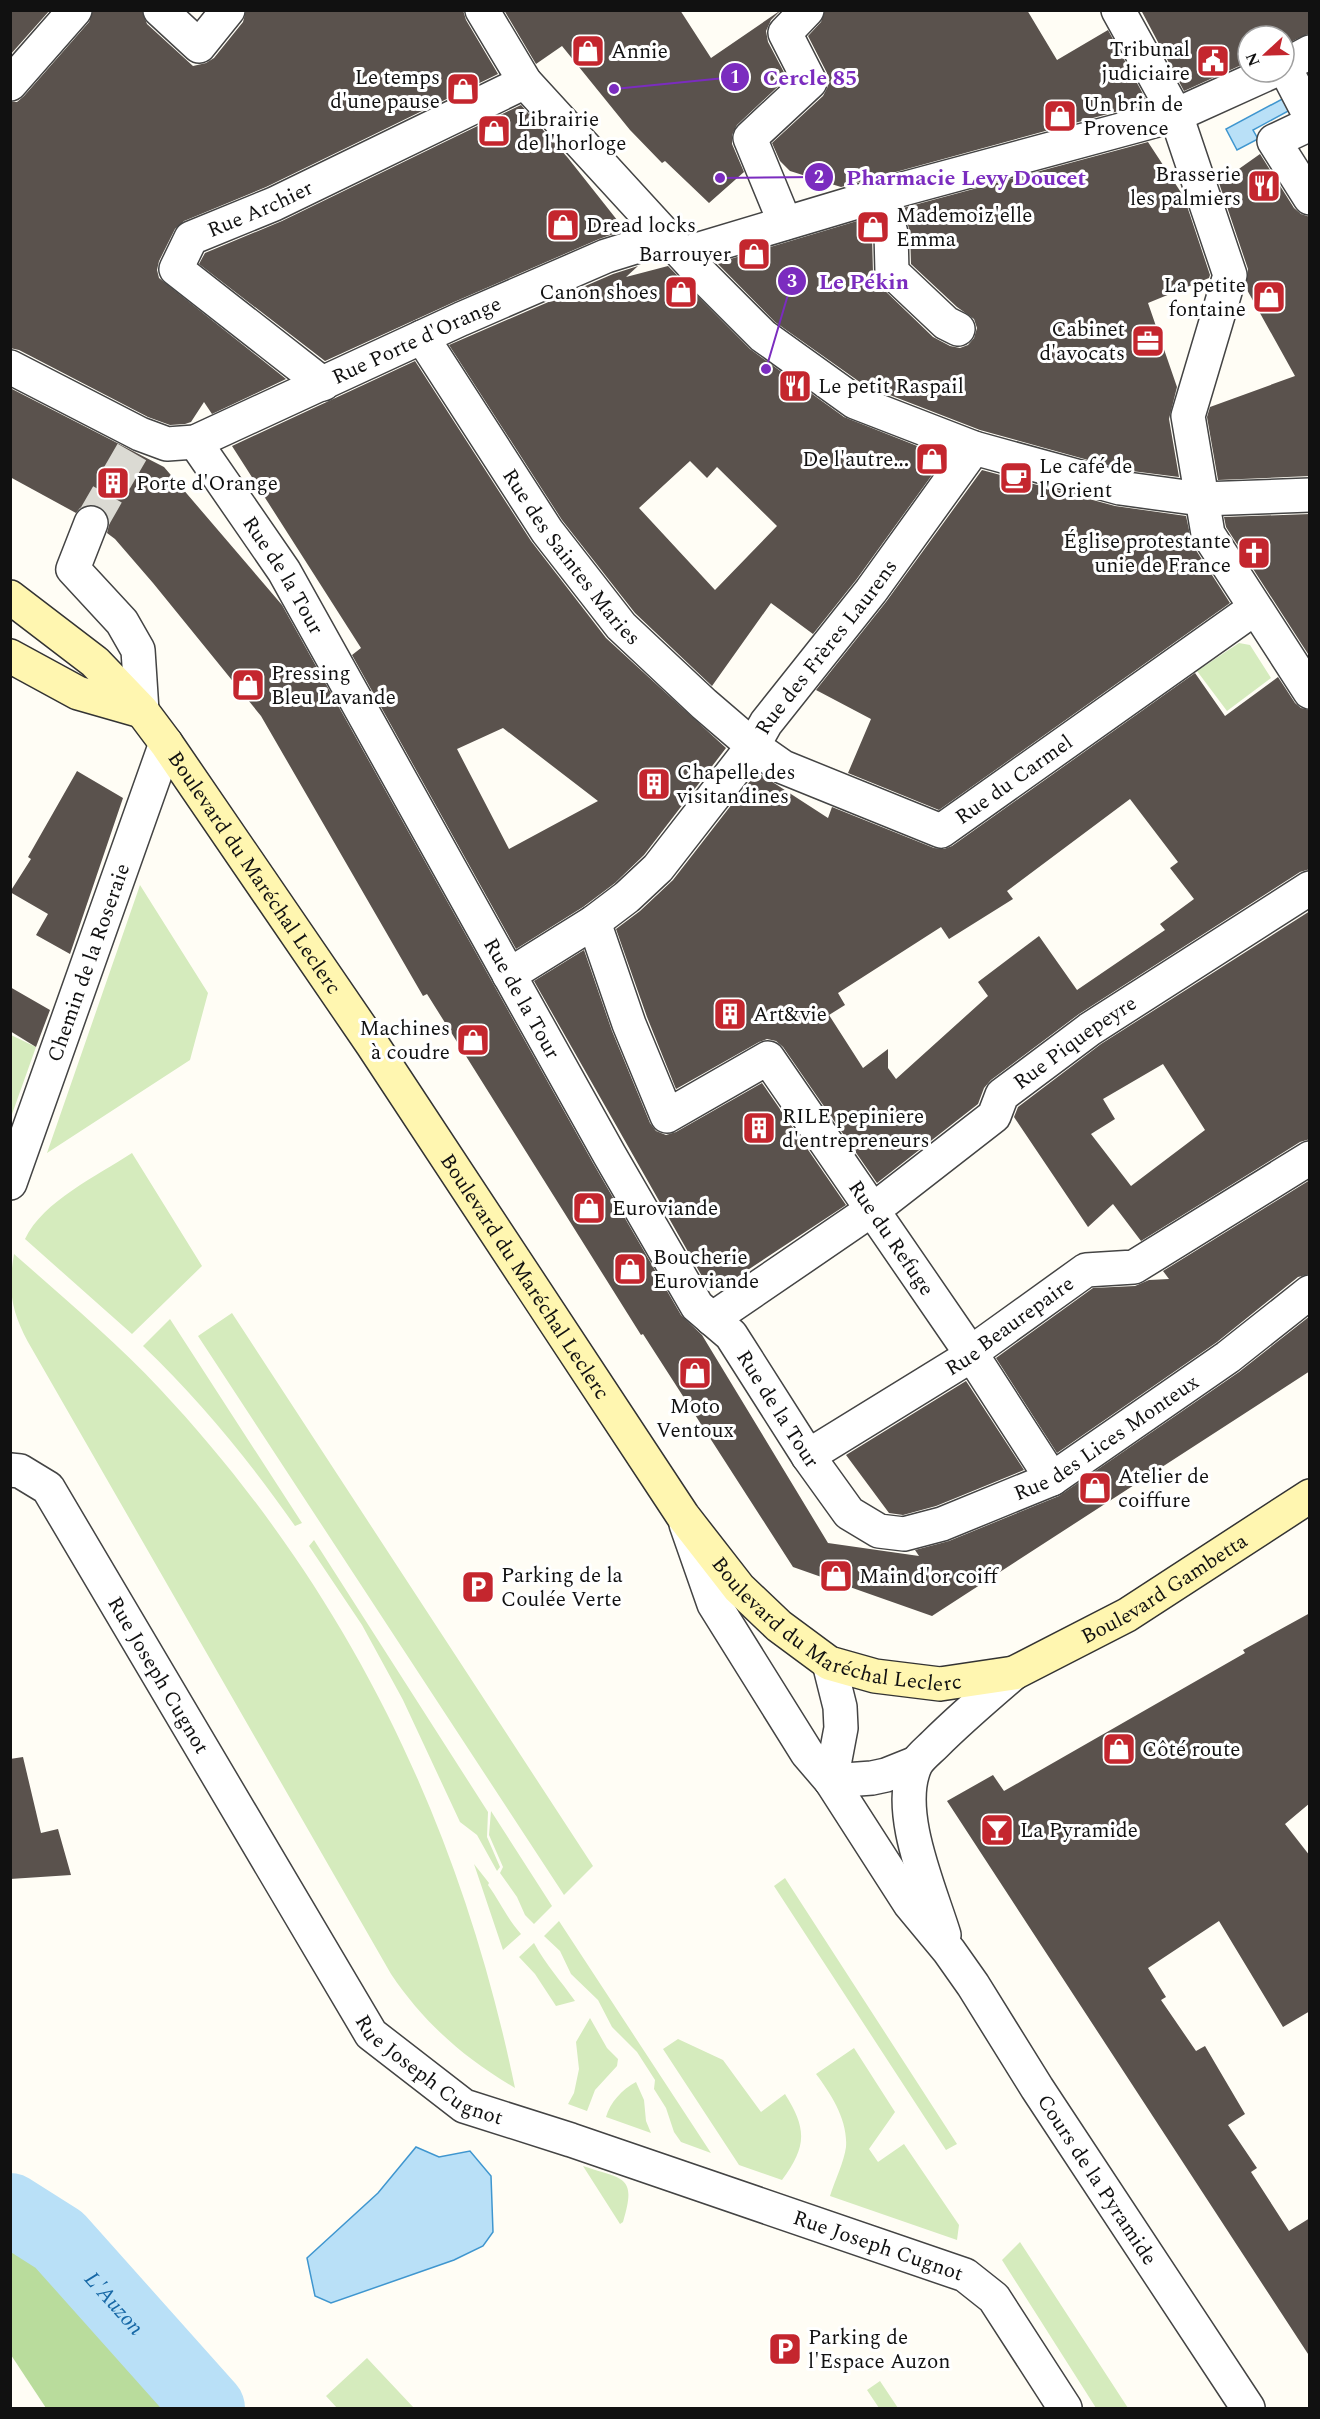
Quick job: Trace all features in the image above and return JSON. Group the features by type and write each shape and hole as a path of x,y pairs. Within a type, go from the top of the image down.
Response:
{"main road":[{"name":"Boulevard du Maréchal Leclerc","path":"10,597 95,662 142,711 166,743 372,1044 683,1516 739,1588 779,1626 829,1663 875,1676 940,1684 1014,1673"},
{"path":"10,656 78,693 142,711"},
{"name":"Boulevard Gambetta","path":"1014,1673 1127,1615 1310,1496"}],"street":[{"path":"10,84 75,10"},
{"path":"160,10 199,46 228,10"},
{"path":"482,10 525,82 675,245 763,336 855,402 974,448 1120,488 1202,499 1310,495"},
{"path":"785,223 750,138 810,82 785,33 807,10"},
{"path":"1118,10 1176,115 1230,275 1188,416 1208,534 1310,692"},
{"path":"1296,60 1310,52"},
{"name":"Rue Archier","path":"322,384 176,268 191,238 274,204 525,82"},
{"name":"Rue Porte d'Orange","path":"159,442 322,384 606,256 785,223 1176,115 1244,84"},
{"path":"1293,84 1310,116"},
{"path":"1310,124 1274,141 1310,198"},
{"path":"880,195 891,233 892,272 946,323 958,329"},
{"name":"Rue des Saintes Maries","path":"422,337 547,531 621,626 753,746"},
{"path":"10,367 159,442"},
{"name":"Rue de la Tour","path":"159,442 284,571 697,1306 731,1335 807,1456 849,1513 879,1531"},
{"name":"Rue des Frères Laurens","path":"509,975 594,922 627,897 658,868 753,746 766,723 871,591 974,448"},
{"path":"91,523 73,569 122,622 138,650 142,711"},
{"name":"Rue du Carmel","path":"753,746 783,767 941,831 1255,608"},
{"name":"Chemin de la Roseraie","path":"10,1183 166,743"},
{"name":"Rue Piquepeyre","path":"712,1319 873,1209 994,1116 1002,1095 1090,1029 1310,888"},
{"name":"Rue du Refuge","path":"594,922 629,1024 667,1116 768,1058 972,1355 1052,1479"},
{"name":"Rue Beaurepaire","path":"807,1456 972,1355 983,1344 1086,1270 1134,1268 1310,1158"},
{"name":"Rue des Lices Monteux","path":"879,1531 904,1534 942,1524 1052,1479 1228,1357 1310,1292"},
{"name":"Rue Joseph Cugnot","path":"10,1470 20,1471 48,1488 371,2034 464,2106 552,2133 965,2275 994,2298 1065,2409"},
{"path":"683,1516 714,1604 807,1753 831,1781 910,1904 949,1951"},
{"path":"829,1663 840,1707 841,1728 831,1781"},
{"path":"831,1781 886,1776 916,1763 954,1725 1014,1673"},
{"path":"916,1763 911,1783 909,1810 916,1846 949,1951"},
{"name":"Cours de la Pyramide","path":"949,1951 1248,2409"}],"green space":[{"path":"1239,643 1250,645 1271,678 1227,711 1197,671"},
{"path":"140,885 208,993 190,1060 47,1153"},
{"path":"11,1035 36,1047 11,1117"},
{"path":"132,1153 202,1266 132,1334 25,1239 33,1225 58,1201"},
{"path":"14,1254 107,1337 160,1389 227,1466 287,1545 340,1628 387,1714 428,1803 463,1895 492,1990 515,2088 462,2052 446,2038 417,2008 391,1974 28,1342 12,1300 11,1278"},
{"path":"232,1313 593,1866 564,1895 198,1336"},
{"path":"170,1319 302,1523 295,1526 223,1432 143,1346"},
{"path":"314,1540 488,1812 487,1837 500,1867 497,1871 477,1835 460,1822 403,1700 362,1625 309,1546"},
{"path":"491,1811 552,1906 534,1924 525,1915 517,1897 500,1873 503,1867 489,1835"},
{"path":"474,1864 489,1883 488,1885 511,1922 521,1934 503,1950"},
{"path":"785,1878 957,2144 946,2150 774,1886"},
{"path":"559,1921 711,2153 681,2142 674,2132 666,2108 654,2089 655,2080 637,2052 612,2027 598,2000 571,1974 560,1951 544,1936"},
{"path":"534,1943 575,2001 556,2006 535,1974 519,1957"},
{"path":"590,2018 607,2048 618,2059 617,2066 595,2090 587,2111 568,2104 574,2093 579,2069 576,2042"},
{"path":"678,2039 723,2060 761,2112 785,2094 797,2117 801,2137 796,2157 782,2180 739,2165 663,2049"},
{"path":"854,2048 895,2112 869,2149 878,2162 904,2144 959,2225 957,2240 830,2196 843,2159 846,2137 837,2108 816,2074"},
{"path":"636,2082 644,2100 646,2121 651,2133 606,2117 617,2097"},
{"path":"583,2166 617,2177 624,2182 628,2195 623,2222 620,2224"},
{"path":"10,2224 51,2248 193,2408 46,2408 11,2355"},
{"path":"1020,2242 1128,2408 1096,2408 1002,2260"},
{"path":"367,2358 414,2408 337,2408 326,2396"},
{"path":"880,2381 898,2408 879,2408 867,2390"}],"water":[{"path":"1286,97 1292,109 1253,130 1258,139 1237,150 1226,129"},
{"path":"416,2147 439,2157 470,2151 491,2176 493,2232 483,2246 454,2260 331,2303 315,2296 307,2258 378,2193"}],"building":[{"path":"10,10 50,10 10,55"},
{"path":"93,10 142,10 147,24 193,66 206,63 214,58 243,22 246,10 463,10 466,20 498,74 266,187 184,221 175,229 159,261 157,270 159,278 286,379 212,414 204,402 191,422 185,424 170,425 148,417 19,350 10,348 10,102 17,102 24,96 89,22"},
{"path":"504,10 680,10 711,58 781,10 771,20 766,31 768,42 787,78 737,125 732,135 732,144 744,172 709,203 665,161 662,163 630,130 562,46 536,64"},
{"path":"825,10 1027,10 1057,60 1108,30 1148,103 841,187 790,171 780,161 772,143 823,96 828,86 827,73 808,36 821,22"},
{"name":"Tribunal judiciaire","path":"1141,10 1310,10 1310,33 1296,39 1296,24 1236,24 1236,67 1184,91"},
{"path":"521,105 568,158 625,230 454,302 325,361 199,264 205,253 282,221"},
{"path":"1148,142 1184,197 1210,275 1209,278 1148,303 1177,387 1169,419 1179,477 1124,470 980,430 864,385 775,322 717,263 867,218 872,236 873,273 879,285 933,337 950,346 960,348 968,345 974,338 977,328 974,319 957,307 911,264 910,232 903,208"},
{"path":"1260,154 1294,208 1310,217 1310,476 1218,480 1207,417 1210,407 1295,376 1246,288 1248,269 1219,183"},
{"path":"638,266 626,277 668,266 750,349 844,417 945,457 856,580 813,634 771,603 712,686 635,613 562,520 449,345 613,274","holes":["690,461 707,478 717,467 777,526 715,590 639,508"]},
{"path":"415,361 531,541 606,638 726,748 644,855 615,883 583,907 516,949 352,655 361,648 232,446","holes":["503,728 598,801 509,849 457,749"]},
{"path":"10,388 164,467 282,605 593,1163 681,1315 702,1335 828,1543 919,1556 915,1550 949,1541 1059,1496 1239,1372 1310,1316 1310,1371 932,1616 793,1567 643,1334 641,1335 427,994 423,996 261,716 153,583 115,539 107,533 110,521 105,511 97,505 89,504 80,508 76,513 10,477"},
{"path":"982,470 1115,506 1186,516 1192,544 1230,603 939,810 848,773 871,719 816,690 886,602"},
{"path":"1310,514 1310,657 1226,527 1224,517"},
{"path":"1195,673 1225,716 1278,677 1295,703 1301,708 1310,710 1310,869 1300,872 1079,1014 991,1080 984,1088 978,1104 877,1183 783,1047 776,1041 767,1039 759,1042 676,1089 647,1017 616,929 640,911 673,880 757,772 828,818 832,807 934,848 944,849 952,846","holes":["1130,799 1178,862 1170,868 1194,899 1160,924 1165,930 1077,990 1039,936 978,982 988,996 896,1079 888,1068 888,1049 863,1068 829,1015 845,1005 838,993 941,927 949,939 1013,899 1007,891"]},
{"path":"77,771 123,798 70,954 36,935 48,914 10,892 31,859 28,857"},
{"path":"1310,911 1310,1139 1300,1142 1141,1241 1113,1204 1088,1227 1014,1117 1018,1107 1101,1044","holes":["1163,1064 1205,1130 1131,1186 1091,1134 1115,1119 1103,1099"]},
{"path":"584,950 612,1031 650,1123 656,1131 666,1135 676,1132 762,1083 846,1205 719,1289 708,1275 703,1278 534,981"},
{"path":"10,987 50,1010 36,1047 10,1031"},
{"path":"1310,1180 1310,1274 1298,1277 1217,1342 1057,1453 996,1358 1093,1288 1135,1286 1149,1280 1169,1279 1163,1271"},
{"path":"966,1381 1024,1470 936,1506 903,1515 889,1513 846,1455"},
{"path":"1310,1613 1310,1803 1285,1824 1310,1856 1310,2011 1283,2027 1219,1921 1148,1968 1166,1997 1161,2000 1196,2051 1205,2046 1245,2114 1228,2125 1257,2168 1251,2172 1289,2231 1310,2218 1310,2357 947,1801 993,1775 1004,1791 1245,1653 1243,1650"},
{"path":"23,1757 41,1833 58,1829 71,1875 10,1879 10,1759"}],"waterway":[{"name":"L'Auzon","path":"10,2209 59,2240 209,2408"}],"tunnel":[{"path":"91,523 133,450"}],"place":[{"name":"Annie","path":"588,51"},
{"name":"Tribunal judiciaire","path":"1213,61"},
{"name":"Le temps d'une pause","path":"463,89"},
{"name":"Cercle 85","path":"614,89"},
{"name":"Un brin de Provence","path":"1060,116"},
{"name":"Librairie de l'horloge","path":"494,131"},
{"name":"Pharmacie Levy Doucet","path":"720,178"},
{"name":"Brasserie les palmiers","path":"1264,186"},
{"name":"Dread locks","path":"563,225"},
{"name":"Mademoiz'elle Emma","path":"873,227"},
{"name":"Barrouyer","path":"754,254"},
{"name":"Canon shoes","path":"681,292"},
{"name":"La petite fontaine","path":"1269,297"},
{"name":"Cabinet d'avocats","path":"1148,341"},
{"name":"Le Pékin","path":"766,369"},
{"name":"Le petit Raspail","path":"795,386"},
{"name":"De l'autre...","path":"932,459"},
{"name":"Le café de l'Orient","path":"1016,478"},
{"name":"Porte d'Orange","path":"113,483"},
{"name":"Église protestante unie de France","path":"1254,553"},
{"name":"Pressing Bleu Lavande","path":"248,685"},
{"name":"Chapelle des visitandines","path":"654,784"},
{"name":"Art&vie","path":"730,1014"},
{"name":"Machines à coudre","path":"473,1040"},
{"name":"RILE pepiniere d'entrepreneurs","path":"759,1128"},
{"name":"Euroviande","path":"589,1208"},
{"name":"Boucherie Euroviande","path":"630,1269"},
{"name":"Moto Ventoux","path":"695,1373"},
{"name":"Atelier de coiffure","path":"1095,1488"},
{"name":"Main d'or coiff","path":"836,1576"},
{"name":"Parking de la Coulée Verte","path":"478,1587"},
{"name":"Côté route","path":"1119,1749"},
{"name":"La Pyramide","path":"997,1830"},
{"name":"Parking de l'Espace Auzon","path":"785,2349"}]}
